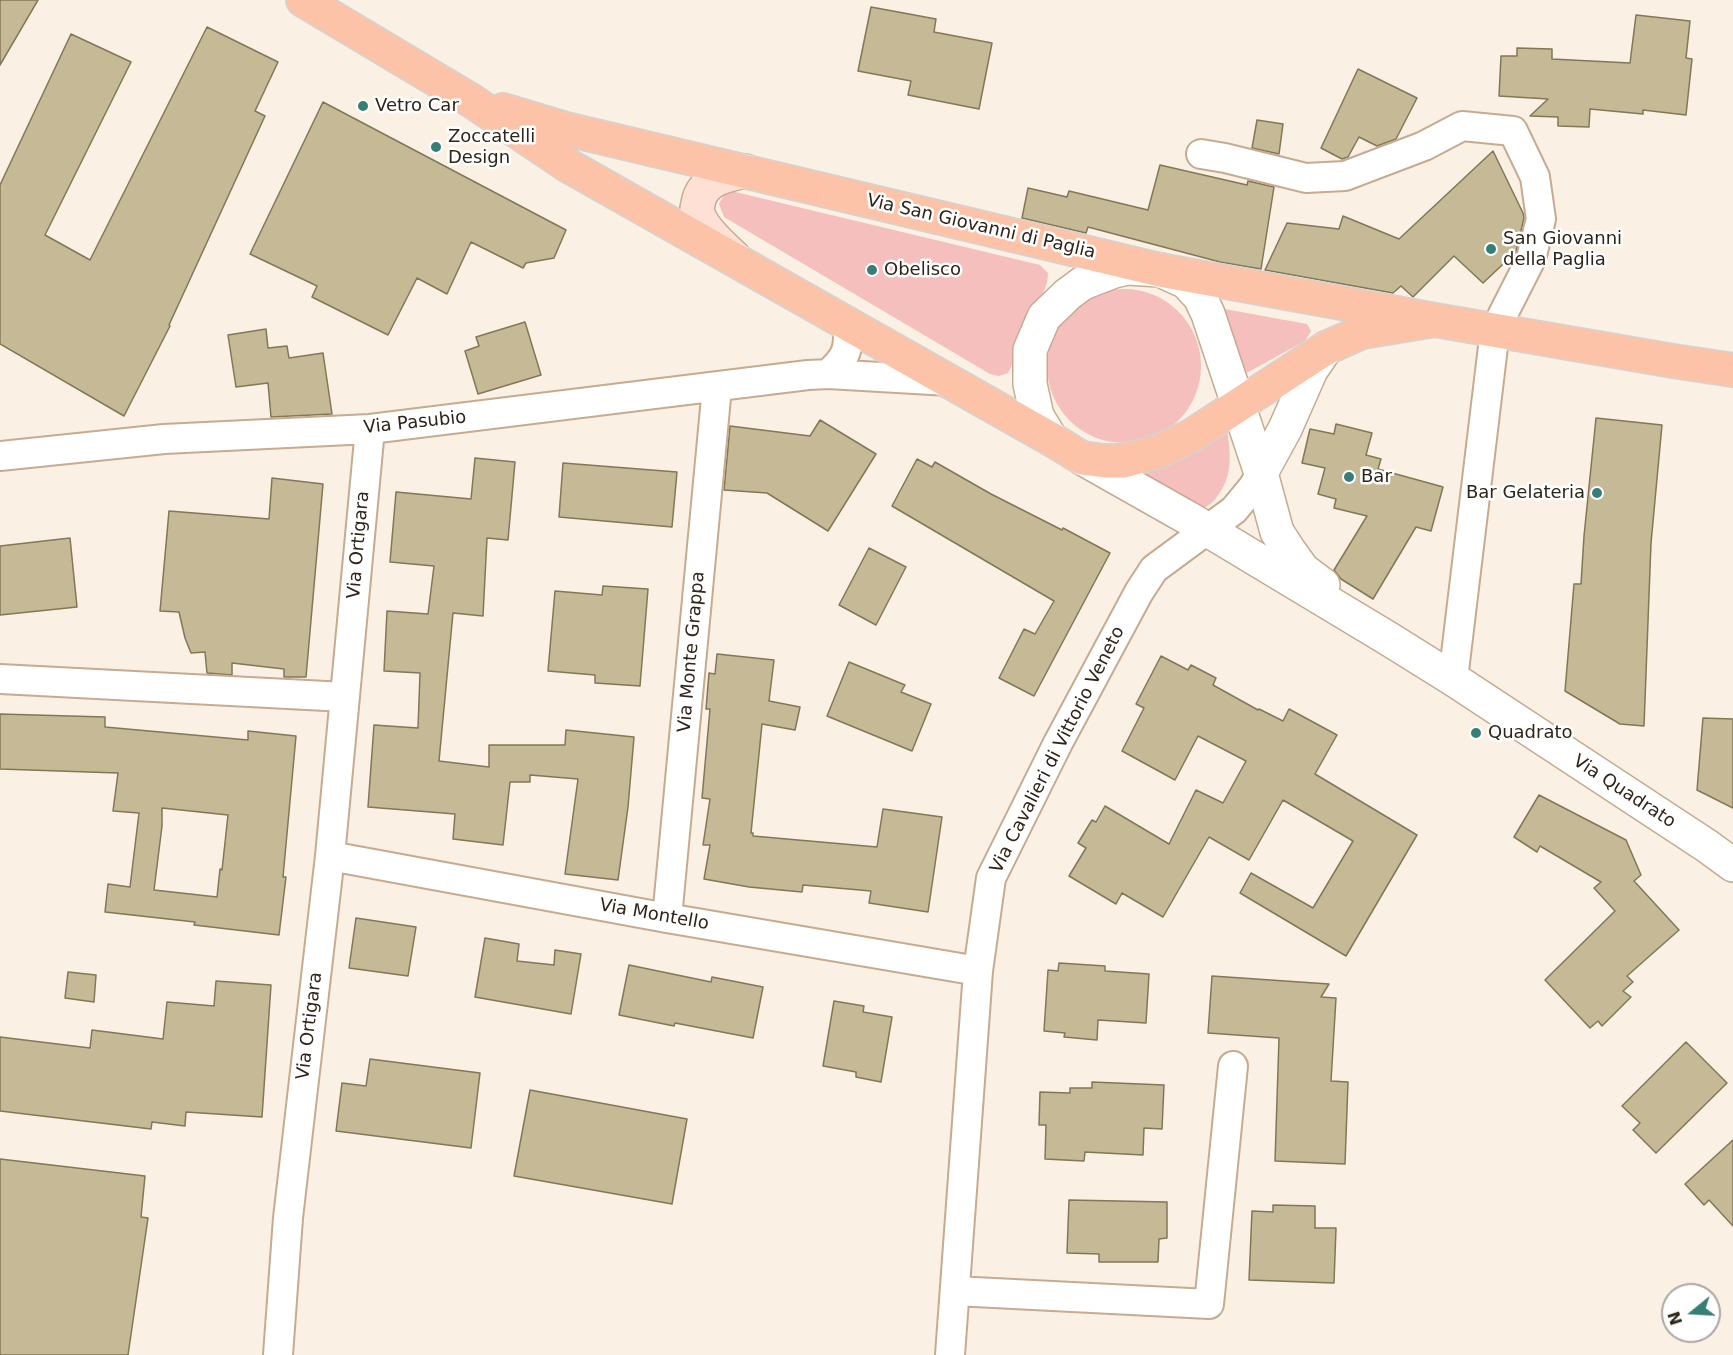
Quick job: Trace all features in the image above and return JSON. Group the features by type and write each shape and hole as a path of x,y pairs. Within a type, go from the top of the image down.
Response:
{"main road":[{"path":"303,0 472,101 567,165 1082,458 1123,461 1160,451 1191,436 1326,348 1362,332 1435,320"},
{"name":"Via San Giovanni di Paglia","path":"472,101 566,129 1160,270 1435,320 1733,370"},
{"path":"741,264 714,238 701,219 697,208 701,192 711,182 726,175 746,171"}],"street":[{"path":"1201,154 1306,178 1336,177 1345,176 1424,146 1462,126 1514,130 1535,177 1541,219 1531,259 1495,330 1453,679"},
{"path":"1051,439 1037,416 1030,384 1030,350 1044,317 1083,283 1128,268 1160,270 1186,282 1200,297 1208,314 1261,473 1277,532 1303,570 1339,597 1362,624"},
{"path":"828,374 843,361 849,340 848,324"},
{"path":"1261,473 1285,429 1311,370 1326,348"},
{"name":"Via Pasubio","path":"0,456 164,439 370,429 808,375 828,374 949,381"},
{"name":"Via Monte Grappa","path":"667,918 717,387"},
{"name":"Via Ortigara","path":"278,1355 288,1218 330,856 370,429"},
{"name":"Via Quadrato","path":"1082,458 1208,530 1453,679 1733,865"},
{"name":"Via Cavalieri di Vittorio Veneto","path":"950,1355 978,972 992,878 1058,743 1139,592 1154,569 1234,510 1253,488 1261,473"},
{"path":"0,679 345,697"},
{"name":"Via Montello","path":"330,856 978,972"},
{"path":"955,1291 1209,1304 1233,1066"}],"shaded area":[{"path":"731,191 1040,265 1048,273 1047,282 1021,328 1013,363 1008,373 999,376 990,374 724,217 719,204 724,195"},
{"path":"1124,289 1153,295 1167,302 1178,312 1188,323 1195,337 1201,366 1195,395 1188,409 1178,420 1167,430 1153,437 1124,443 1095,437 1081,430 1070,420 1060,409 1053,395 1047,366 1053,337 1060,323 1070,312 1081,302 1095,295"},
{"path":"1219,308 1307,324 1311,331 1305,341 1241,376"},
{"path":"1227,430 1230,457 1228,474 1222,490 1214,501 1193,515 1123,475"}],"building":[{"path":"0,0 38,0 0,65"},
{"path":"871,7 936,19 934,32 992,43 979,109 908,95 911,81 858,71"},
{"path":"1636,15 1690,21 1686,58 1692,59 1686,115 1643,110 1643,114 1590,109 1589,127 1558,126 1558,117 1530,116 1548,99 1499,96 1501,56 1517,56 1517,48 1552,49 1552,59 1630,63"},
{"path":"207,27 278,62 255,111 265,116 170,326 124,416 0,344 0,185 71,34 131,62 45,235 90,260"},
{"path":"1358,69 1417,98 1396,139 1377,146 1359,137 1348,157 1342,159 1321,148"},
{"path":"323,102 566,230 554,258 526,263 523,268 471,242 447,294 417,278 388,335 312,297 317,286 250,254"},
{"path":"1257,120 1283,124 1279,154 1252,148"},
{"path":"1493,151 1524,218 1516,252 1483,283 1454,256 1413,297 1401,286 1393,293 1265,270 1287,223 1339,229 1343,216 1399,239"},
{"path":"1160,165 1247,185 1248,181 1274,187 1261,269 1220,262 1088,227 1086,233 1022,218 1028,188 1067,197 1069,191 1148,210"},
{"path":"525,322 541,375 478,394 465,351 479,346 476,337"},
{"path":"266,329 268,348 287,346 289,358 323,353 332,414 271,417 268,383 236,387 228,335"},
{"path":"1596,418 1662,425 1651,543 1644,726 1620,724 1565,691 1574,584 1581,584"},
{"path":"820,420 876,454 828,531 767,493 724,490 730,426 810,436"},
{"path":"1336,424 1372,433 1366,455 1381,459 1378,469 1443,487 1431,531 1416,527 1373,599 1341,579 1334,570 1367,516 1334,508 1336,499 1318,494 1325,468 1302,463 1310,429 1334,434"},
{"path":"475,458 515,462 508,540 487,538 483,616 453,613 439,761 489,767 489,745 565,745 566,730 634,737 628,807 618,880 565,874 578,779 530,775 530,782 510,782 503,845 453,839 455,814 368,807 374,725 418,728 420,673 384,671 387,611 428,614 434,566 390,562 396,492 471,499"},
{"path":"917,459 932,467 935,462 991,494 1110,553 1034,696 999,678 1024,629 1035,634 1054,601 892,506"},
{"path":"563,463 677,472 672,527 559,517"},
{"path":"272,478 323,484 306,677 284,677 284,669 232,663 232,675 207,673 205,652 191,653 179,612 160,611 169,511 269,519"},
{"path":"70,538 77,607 0,615 0,546"},
{"path":"869,548 906,567 876,625 839,605"},
{"path":"603,586 648,589 640,686 595,683 595,675 548,671 555,591 602,595"},
{"path":"717,654 774,660 769,701 800,707 795,730 762,724 751,833 753,836 877,847 883,809 942,817 928,912 869,903 871,891 803,885 802,892 749,887 704,879 710,845 703,845 710,799 702,798 710,709 706,709 709,673 715,674"},
{"path":"1161,656 1188,670 1191,665 1216,678 1213,685 1258,710 1283,721 1289,709 1337,735 1315,774 1417,835 1346,956 1240,893 1251,873 1313,908 1353,841 1283,800 1249,860 1209,837 1163,917 1122,893 1116,904 1069,876 1086,848 1078,843 1092,820 1096,822 1105,806 1169,844 1196,790 1223,803 1246,761 1198,736 1175,780 1122,751 1144,708 1136,704"},
{"path":"849,662 905,685 901,692 931,704 912,751 827,716"},
{"path":"0,714 105,717 105,727 248,740 248,731 296,736 283,877 286,877 279,935 194,925 195,922 105,912 108,884 130,887 139,813 113,811 118,773 0,769","holes":["162,808 228,815 217,897 154,890"]},
{"path":"1703,718 1733,719 1733,808 1697,790"},
{"path":"1539,795 1626,840 1641,875 1634,881 1679,930 1627,976 1633,982 1623,991 1631,997 1602,1026 1598,1021 1590,1028 1545,980 1615,911 1594,888 1601,882 1540,846 1537,852 1514,837"},
{"path":"356,918 416,927 408,976 349,968"},
{"path":"485,938 519,944 517,961 554,965 555,950 581,954 571,1014 475,997"},
{"path":"1059,963 1105,966 1105,971 1149,974 1146,1023 1098,1020 1097,1040 1064,1037 1065,1033 1044,1031 1048,970 1058,971"},
{"path":"629,965 711,982 712,977 763,987 753,1038 619,1015"},
{"path":"68,972 96,975 94,1002 65,998"},
{"path":"1212,976 1329,984 1321,997 1336,998 1331,1081 1348,1082 1345,1164 1275,1161 1279,1038 1208,1033"},
{"path":"216,981 271,985 262,1117 186,1112 185,1126 152,1122 151,1129 0,1111 0,1037 90,1048 92,1030 163,1039 167,1002 214,1006"},
{"path":"834,1001 864,1006 863,1012 892,1017 881,1082 856,1077 856,1072 823,1066"},
{"path":"1686,1042 1727,1083 1656,1153 1633,1130 1640,1123 1622,1106"},
{"path":"370,1059 480,1073 471,1148 336,1131 342,1083 366,1086"},
{"path":"1092,1082 1164,1085 1162,1129 1144,1128 1143,1155 1085,1152 1084,1161 1045,1159 1046,1125 1039,1125 1040,1092 1070,1093 1070,1088 1092,1088"},
{"path":"530,1090 687,1119 672,1204 514,1176"},
{"path":"1733,1140 1733,1226 1709,1200 1704,1205 1685,1184"},
{"path":"0,1159 145,1176 141,1217 148,1218 128,1355 0,1355"},
{"path":"1069,1200 1167,1202 1167,1238 1159,1239 1158,1262 1099,1262 1099,1254 1067,1253"},
{"path":"1273,1205 1315,1206 1315,1228 1336,1228 1334,1283 1249,1280 1252,1211 1273,1212"}],"place":[{"name":"Vetro Car","path":"363,106"},
{"name":"Zoccatelli Design","path":"436,147"},
{"name":"San Giovanni della Paglia","path":"1491,249"},
{"name":"Obelisco","path":"872,270"},
{"name":"Bar","path":"1349,477"},
{"name":"Bar Gelateria","path":"1597,493"},
{"name":"Quadrato","path":"1476,733"}]}
